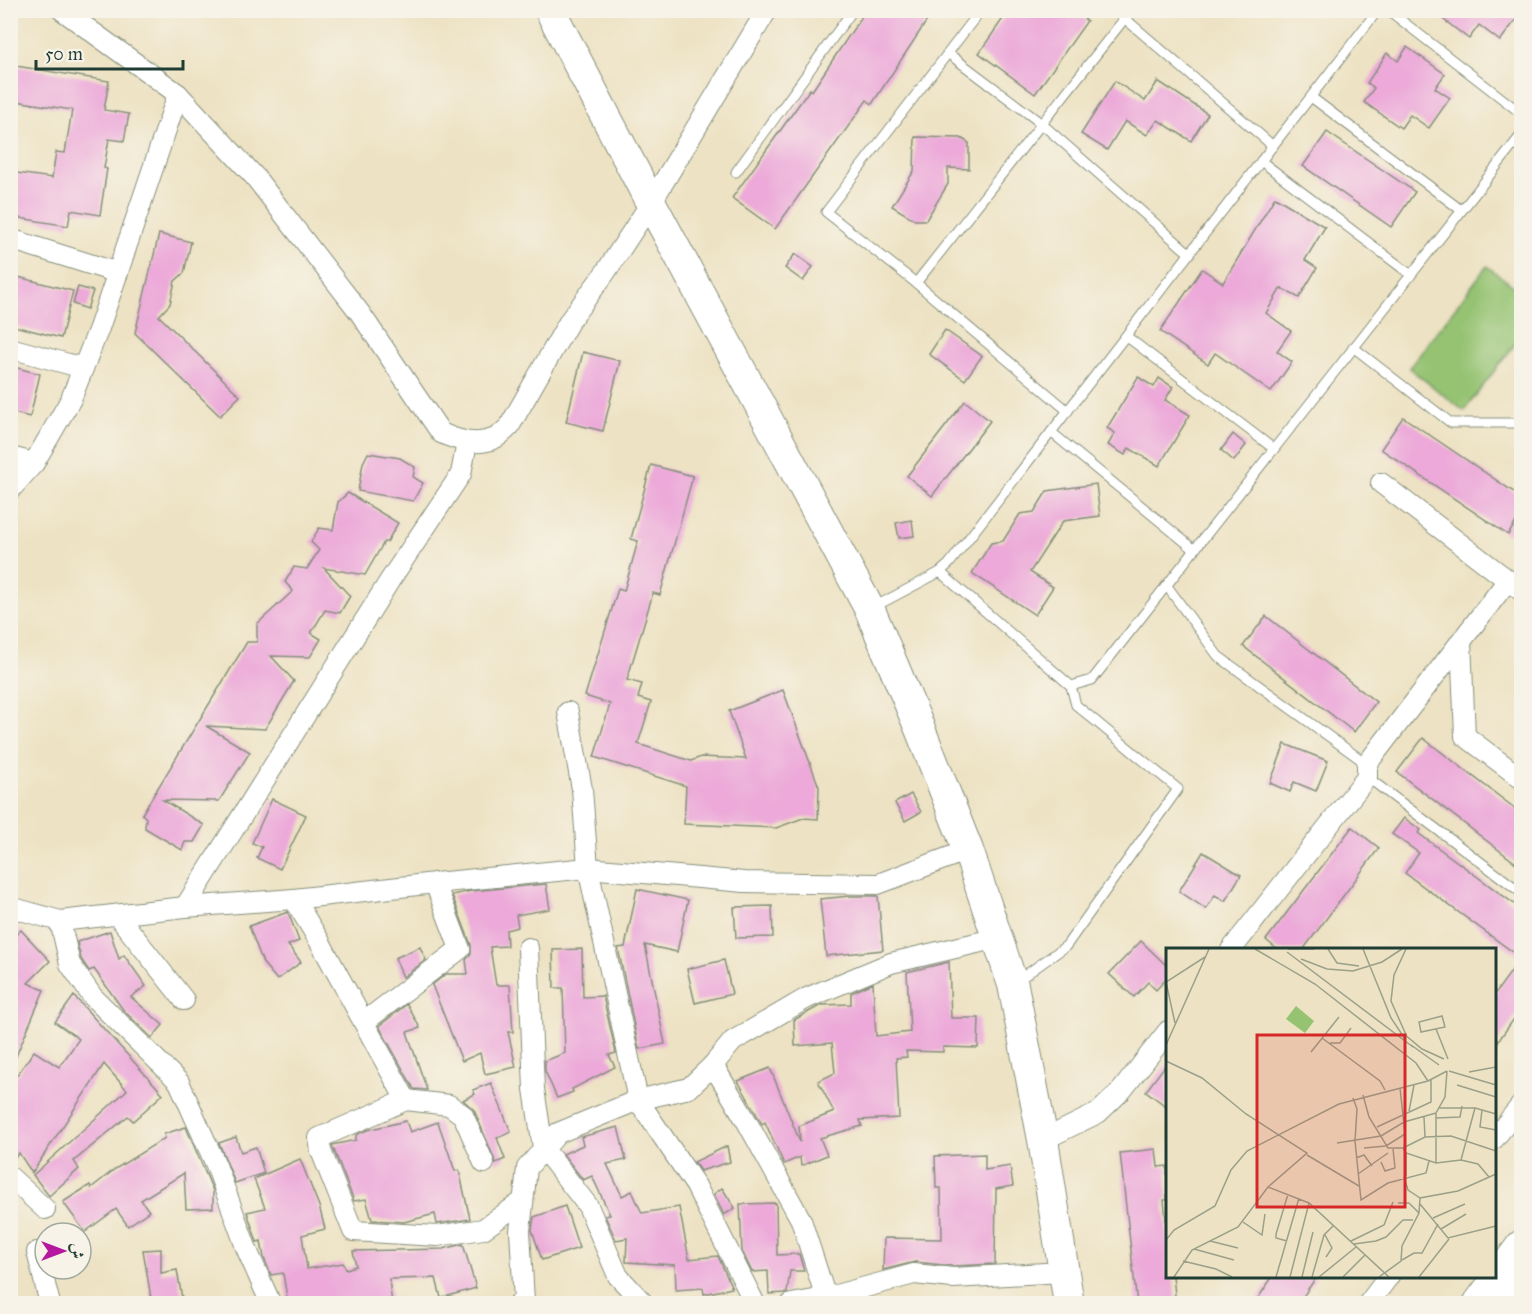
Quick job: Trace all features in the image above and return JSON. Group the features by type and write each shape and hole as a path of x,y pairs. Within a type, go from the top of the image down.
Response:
{"highway":[{"path":"1479,1304 1521,1246"}],"main road":[{"path":"550,10 870,610 920,729 968,849 1013,985 1043,1140 1069,1304"},
{"path":"1509,1304 1521,1294"}],"street":[{"path":"62,10 178,94 255,177 360,313 441,433 467,442 494,439 509,427 570,320 605,273 651,203 767,10"},
{"path":"10,490 34,463 71,399 118,273 178,94"},
{"path":"10,239 118,273"},
{"path":"10,348 84,368"},
{"path":"185,907 390,580 461,474 467,442"},
{"path":"10,456 34,463"},
{"path":"1233,948 1461,641 1514,586 1381,483"},
{"path":"1461,641 1465,736 1521,779"},
{"path":"568,712 582,789 588,868 638,1100 696,1186 756,1304"},
{"path":"10,907 60,921 588,868 744,882 878,884 968,849"},
{"path":"364,1022 460,949 435,883"},
{"path":"294,899 406,1100"},
{"path":"118,916 184,1000"},
{"path":"60,921 70,964 92,996 179,1082 216,1165 247,1250 271,1304"},
{"path":"523,1303 520,1231 526,1168 558,1133 638,1100 688,1088 713,1065 733,1041 807,998 891,963 998,938"},
{"path":"528,948 534,1089 543,1148 588,1206 618,1276 644,1304"},
{"path":"1043,1140 1098,1113 1122,1090 1166,1032"},
{"path":"713,1065 801,1220 827,1301"},
{"path":"484,1163 463,1115 449,1105 406,1100 319,1138 321,1150 353,1231 437,1236 483,1229 523,1201"},
{"path":"1496,1136 1521,1104"},
{"path":"10,1177 45,1209"},
{"path":"791,1304 827,1301 914,1274 953,1278 1063,1272"},
{"path":"1368,1304 1388,1278"},
{"path":"44,1281 50,1304"}],"lane":[{"path":"736,172 853,10"},
{"path":"981,10 826,212 916,283 1068,411"},
{"path":"1115,10 1273,146"},
{"path":"870,610 940,572 949,564 1378,10"},
{"path":"1388,10 1521,114"},
{"path":"916,283 1125,18"},
{"path":"949,54 1042,124 1190,254"},
{"path":"1311,97 1461,210"},
{"path":"1071,686 1092,680 1521,134"},
{"path":"1261,161 1410,274"},
{"path":"1126,336 1274,449"},
{"path":"1353,347 1451,423 1521,423"},
{"path":"1051,432 1195,550"},
{"path":"940,572 1071,686 1076,705 1178,789 1066,946 1013,985"},
{"path":"1167,585 1218,656 1367,770 1521,893"}],"green space":[{"path":"1487,266 1521,292 1521,336 1464,411 1409,368"}],"building":[{"path":"866,10 934,10 872,104 867,100 775,229 732,198 810,89 812,91"},
{"path":"1009,10 1073,10 1087,21 1035,94 979,53"},
{"path":"1431,10 1521,10 1521,13 1500,41 1479,25 1469,39"},
{"path":"1407,47 1445,74 1435,88 1450,98 1429,128 1410,115 1401,128 1364,102 1374,88 1367,83 1387,53 1398,61"},
{"path":"10,65 109,81 104,110 129,114 124,141 109,139 100,215 71,210 68,226 13,217 15,201 10,201 10,172 52,178 56,152 65,153 72,110 10,100"},
{"path":"1115,81 1145,101 1158,81 1208,114 1191,141 1158,120 1147,135 1125,121 1107,150 1081,134"},
{"path":"1327,132 1415,192 1391,227 1303,166"},
{"path":"915,137 961,138 969,143 969,169 948,168 948,184 926,220 915,220 892,206 914,171"},
{"path":"1275,197 1325,227 1305,260 1317,268 1299,298 1281,288 1266,313 1291,331 1277,351 1292,362 1271,392 1215,353 1208,364 1160,331 1202,269 1223,283"},
{"path":"159,234 191,242 184,273 175,281 170,304 159,316 240,396 220,416 135,333"},
{"path":"795,254 813,267 803,281 785,268"},
{"path":"10,275 73,291 61,338 10,325"},
{"path":"78,287 93,291 87,309 73,304"},
{"path":"945,330 982,356 965,380 929,354"},
{"path":"583,352 620,361 603,431 566,422"},
{"path":"10,366 40,374 30,417 10,412"},
{"path":"1138,377 1154,387 1159,378 1173,387 1165,400 1190,415 1159,466 1129,448 1125,455 1108,445 1115,433 1107,428"},
{"path":"965,401 990,421 932,496 907,476"},
{"path":"1403,417 1521,497 1521,514 1508,535 1381,449"},
{"path":"1233,434 1246,445 1234,461 1221,450"},
{"path":"368,453 400,458 415,467 413,477 423,483 413,501 358,491 363,463"},
{"path":"651,465 693,476 660,595 653,593 627,680 642,684 638,698 651,702 638,744 691,761 701,757 746,759 729,711 783,690 819,787 818,819 803,818 776,828 684,824 686,786 594,757 610,704 585,696 618,589 624,591 638,541 631,539"},
{"path":"1096,484 1100,516 1063,521 1030,572 1053,587 1035,615 972,573 991,543 1003,541 1020,514 1034,512 1047,491"},
{"path":"348,493 398,523 365,575 324,568 350,596 340,613 325,610 311,633 321,639 310,657 271,656 294,681 265,729 206,726 250,752 219,801 163,800 204,825 194,842 185,842 182,850 145,828 146,818 142,814 247,642 257,642 257,624 293,591 285,582 294,567 307,569 319,550 311,542 319,528 333,530 338,502"},
{"path":"912,520 914,536 899,538 896,523"},
{"path":"1266,616 1376,702 1354,732 1243,646"},
{"path":"1423,738 1521,813 1521,867 1397,772"},
{"path":"1285,744 1328,761 1316,791 1294,782 1290,792 1270,783"},
{"path":"911,794 921,812 905,821 895,803"},
{"path":"272,799 306,815 280,869 257,858 262,847 252,843"},
{"path":"1404,818 1421,830 1418,833 1521,909 1521,958 1405,873 1419,853 1392,834"},
{"path":"1352,827 1379,848 1304,948 1276,948 1266,940"},
{"path":"1203,852 1241,875 1225,901 1215,895 1206,909 1179,891"},
{"path":"546,884 550,909 516,915 518,927 506,930 507,946 490,947 496,985 510,985 513,1032 508,1032 516,1067 485,1074 480,1053 462,1061 432,985 446,974 468,974 466,960 471,953 471,945 452,895"},
{"path":"637,889 688,900 677,952 645,945 665,1044 639,1049 618,948 625,947"},
{"path":"878,896 883,950 826,956 820,899"},
{"path":"772,906 773,937 736,938 734,907"},
{"path":"288,912 299,941 288,945 301,962 277,980 263,963 249,926"},
{"path":"21,930 50,961 28,983 44,990 11,1068 10,996 17,980 10,973 10,940"},
{"path":"110,931 119,959 124,955 146,986 131,997 163,1025 152,1038 124,1011 94,969 89,971 81,959 77,942"},
{"path":"1141,941 1166,965 1166,979 1156,990 1148,982 1134,997 1109,974"},
{"path":"420,947 426,960 403,977 395,958"},
{"path":"582,949 583,997 603,996 616,1053 609,1055 615,1067 572,1089 573,1092 557,1098 545,1071 545,1061 565,1053 563,988 554,988 553,950"},
{"path":"1521,958 1521,1009 1496,1044 1496,992"},
{"path":"724,960 732,994 695,1003 687,969"},
{"path":"949,962 951,1018 979,1018 978,1048 943,1047 943,1052 906,1051 907,1057 896,1058 899,1118 860,1120 862,1126 820,1138 827,1155 801,1166 800,1157 784,1164 765,1122 762,1124 738,1081 770,1068 800,1142 799,1126 834,1112 818,1081 835,1073 832,1043 795,1046 794,1020 821,1005 851,1004 851,993 873,983 876,1036 910,1032 907,972"},
{"path":"74,996 163,1094 133,1121 128,1116 74,1161 79,1169 49,1196 33,1175 127,1090 104,1064 32,1173 19,1153 10,1163 10,1085 34,1051 59,1067 79,1039 55,1022"},
{"path":"407,1004 420,1028 407,1032 427,1090 414,1089 379,1026"},
{"path":"1166,1064 1166,1106 1146,1091"},
{"path":"491,1083 511,1132 497,1138 505,1159 496,1163 474,1110 463,1100 475,1094 473,1090"},
{"path":"406,1121 410,1132 438,1122 455,1171 459,1170 470,1219 437,1224 435,1214 404,1222 372,1220 366,1199 354,1201 332,1145 356,1140 356,1135 367,1130"},
{"path":"186,1127 213,1191 213,1208 186,1209 184,1173 141,1200 149,1211 128,1226 116,1209 93,1226 93,1221 77,1221 63,1202 90,1185 91,1188 115,1169 165,1138 164,1134"},
{"path":"618,1127 626,1160 607,1164 622,1196 632,1191 642,1213 679,1207 689,1259 718,1256 732,1288 704,1294 703,1288 676,1290 675,1265 626,1262 627,1238 616,1240 605,1216 610,1215 592,1176 583,1180 563,1154 583,1145 581,1137"},
{"path":"236,1137 241,1152 256,1147 264,1173 235,1183 219,1143"},
{"path":"727,1146 730,1162 700,1171 694,1162"},
{"path":"1156,1149 1158,1167 1166,1166 1166,1200 1164,1200 1166,1278 1173,1278 1176,1304 1137,1304 1120,1153"},
{"path":"985,1154 985,1170 1010,1166 1013,1186 996,1189 995,1264 953,1266 915,1262 883,1270 884,1238 942,1239 941,1188 936,1188 935,1156"},
{"path":"300,1159 319,1206 325,1229 302,1235 307,1269 343,1263 346,1269 356,1266 353,1251 443,1249 463,1244 476,1288 441,1298 436,1278 389,1279 392,1304 323,1304 322,1301 288,1304 283,1273 271,1275 264,1258 261,1241 257,1242 247,1212 265,1208 254,1179"},
{"path":"722,1188 735,1208 724,1215 714,1194"},
{"path":"776,1203 777,1255 799,1254 804,1271 790,1271 787,1293 769,1294 768,1271 752,1272 742,1251 740,1204"},
{"path":"565,1206 579,1248 542,1260 532,1230 534,1217"},
{"path":"161,1249 161,1273 177,1270 183,1304 152,1304 143,1250"},
{"path":"1272,1278 1316,1278 1298,1304 1254,1304"}]}
